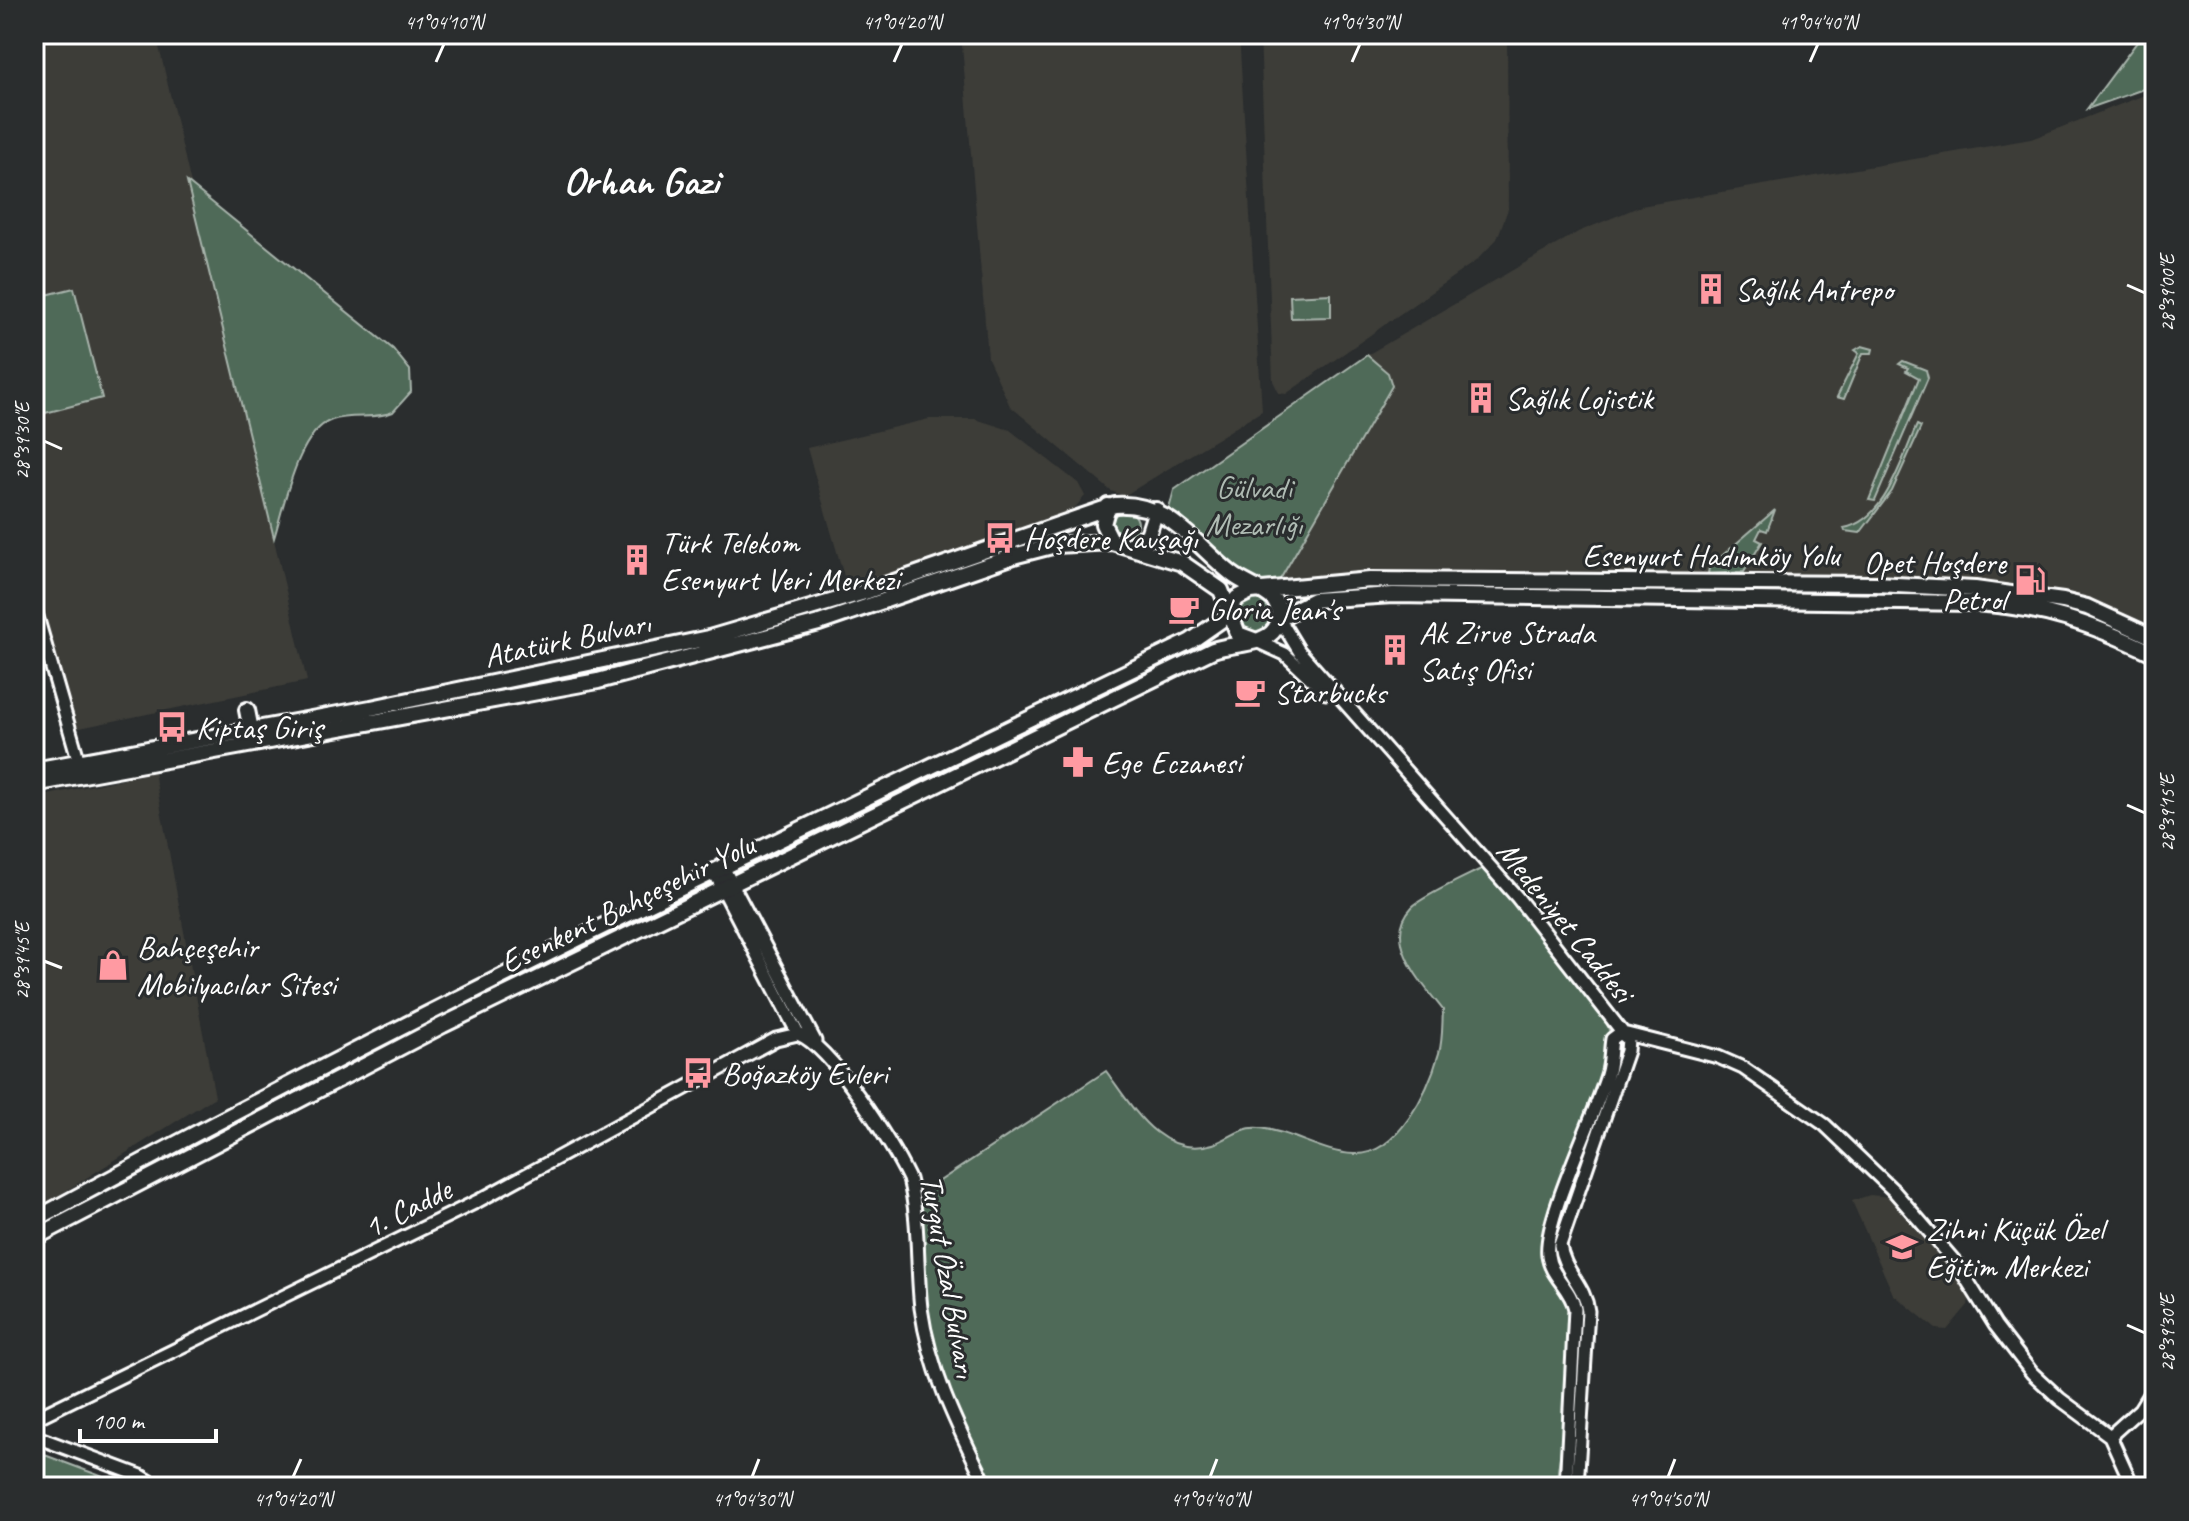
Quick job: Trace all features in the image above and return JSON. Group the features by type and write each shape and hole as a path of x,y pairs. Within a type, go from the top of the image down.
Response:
{"main road":[{"name":"Atatürk Bulvarı","path":"252,735 709,638 868,591 1108,506 1132,505 1156,510"},
{"path":"1108,506 1103,524 1112,542"},
{"path":"1130,545 1148,535 1156,510 1233,575 1272,598 1279,618 1268,636 1254,640 1233,628 1230,612 1237,598 1259,591"},
{"name":"Atatürk Bulvarı","path":"34,770 598,681 819,623 1017,555 1056,545 1112,542 1130,545 1200,572 1221,590 1230,612"},
{"name":"Esenyurt Hadımköy Yolu","path":"1259,591 1370,580 1876,584 1974,596 2053,612 2090,624 2155,654"},
{"name":"Esenyurt Hadımköy Yolu","path":"1279,618 1314,600 1393,595 1974,596 2063,601 2087,607 2155,638"},
{"name":"Esenkent Bahçeşehir Yolu","path":"34,1220 379,1036 718,868 1191,641 1230,612"},
{"name":"Esenkent Bahçeşehir Yolu","path":"34,1238 443,1025 726,886 1213,650 1254,640"},
{"path":"34,784 179,757 202,760 244,753 251,749 252,735 247,710"}],"street":[{"path":"34,606 79,762"},
{"path":"1279,618 1299,651 1382,746"},
{"path":"1254,640 1285,654 1382,746"},
{"name":"Medeniyet Caddesi","path":"1382,746 1517,897 1623,1033 1718,1057 1743,1068 1825,1125 1894,1191 1959,1266 1995,1325 2032,1373 2060,1399 2110,1436"},
{"path":"718,868 798,1034"},
{"name":"Turgut Özal Bulvarı","path":"726,886 817,1045 842,1074 909,1179 914,1198 921,1307 934,1364 947,1403 987,1487"},
{"path":"1566,1487 1575,1309 1572,1295 1549,1263 1547,1247 1561,1199 1607,1077 1612,1039 1623,1033 1628,1039 1627,1051 1560,1245 1565,1265 1585,1293 1588,1311 1577,1487"},
{"name":"Turgut Özal Bulvarı","path":"798,1034 817,1045"},
{"name":"1. Cadde","path":"34,1419 478,1201 776,1039 798,1034"},
{"path":"2133,1487 2110,1436 2140,1409 2155,1385"},
{"path":"34,1436 141,1476 159,1487"}],"shaded area":[{"path":"34,34 156,34 307,681 70,730 34,606"},
{"path":"961,34 1239,34 1262,411 1124,496 1111,491 1010,406 988,358"},
{"path":"1260,34 1507,34 1508,209 1497,239 1477,260 1286,394 1279,393 1273,381"},
{"path":"2155,91 2155,631 2065,593 1829,575 1493,571 1278,583 1392,386 1388,373 1367,355 1578,232 1641,206 2031,139"},
{"path":"929,419 975,419 1010,430 1078,483 1085,496 1072,511 848,590 807,448"},
{"name":"Bahçeşehir Mobilyacılar Sitesi","path":"154,772 215,1097 34,1211 34,798"},
{"name":"Zihni Küçük Özel Eğitim Merkezi","path":"1870,1195 1890,1197 1970,1294 1968,1305 1947,1330 1936,1329 1893,1294 1852,1201"}],"green space":[{"path":"2143,34 2155,34 2155,85 2087,109"},
{"path":"187,182 393,349 410,370 411,392 393,412 332,420 320,427 310,439 294,471 274,538"},
{"path":"74,288 102,398 34,416 34,298"},
{"path":"1331,294 1331,317 1291,318 1290,296"},
{"path":"1862,346 1873,349 1872,353 1863,353 1844,399 1837,397 1859,353 1855,350"},
{"name":"Gülvadi Mezarlığı","path":"1367,355 1388,373 1392,386 1278,583 1263,581 1235,569 1169,509 1174,490"},
{"path":"1903,361 1926,370 1928,378 1875,501 1869,500 1919,378 1899,364"},
{"path":"1917,425 1921,427 1892,491 1860,533 1845,531 1844,528 1859,523 1881,501 1898,471"},
{"path":"1775,510 1767,531 1761,529 1756,539 1762,542 1744,572 1708,574 1709,567"},
{"path":"1125,511 1134,515 1138,524 1134,533 1125,537 1116,533 1112,524 1116,515"},
{"path":"1256,598 1268,603 1273,615 1268,627 1256,632 1244,627 1239,615 1244,603"},
{"path":"1489,865 1602,1009 1612,1039 1561,1199 1548,1257 1572,1295 1573,1355 1556,1487 990,1487 947,1403 927,1337 914,1198 1106,1071 1150,1127 1178,1144 1195,1147 1213,1144 1241,1131 1259,1128 1342,1153 1370,1152 1384,1144 1398,1132 1419,1101 1434,1068 1442,1037 1443,1010 1416,975 1403,947 1401,933 1404,920 1418,902"},
{"path":"34,1451 130,1487 34,1487"}],"place":[{"name":"Sağlık Antrepo","path":"1711,289"},
{"name":"Sağlık Lojistik","path":"1481,398"},
{"name":"Hoşdere Kavşağı","path":"1000,538"},
{"name":"Türk Telekom Esenyurt Veri Merkezi","path":"637,560"},
{"name":"Opet Hoşdere Petrol","path":"2030,580"},
{"name":"Gloria Jean's","path":"1184,609"},
{"name":"Ak Zirve Strada Satış Ofisi","path":"1395,650"},
{"name":"Starbucks","path":"1250,692"},
{"name":"Kiptaş Giriş","path":"172,727"},
{"name":"Ege Eczanesi","path":"1078,762"},
{"name":"Bahçeşehir Mobilyacılar Sitesi","path":"113,965"},
{"name":"Boğazköy Evleri","path":"698,1073"},
{"name":"Zihni Küçük Özel Eğitim Merkezi","path":"1902,1247"}],"district":[{"name":"Orhan Gazi","path":"641,180"}]}
